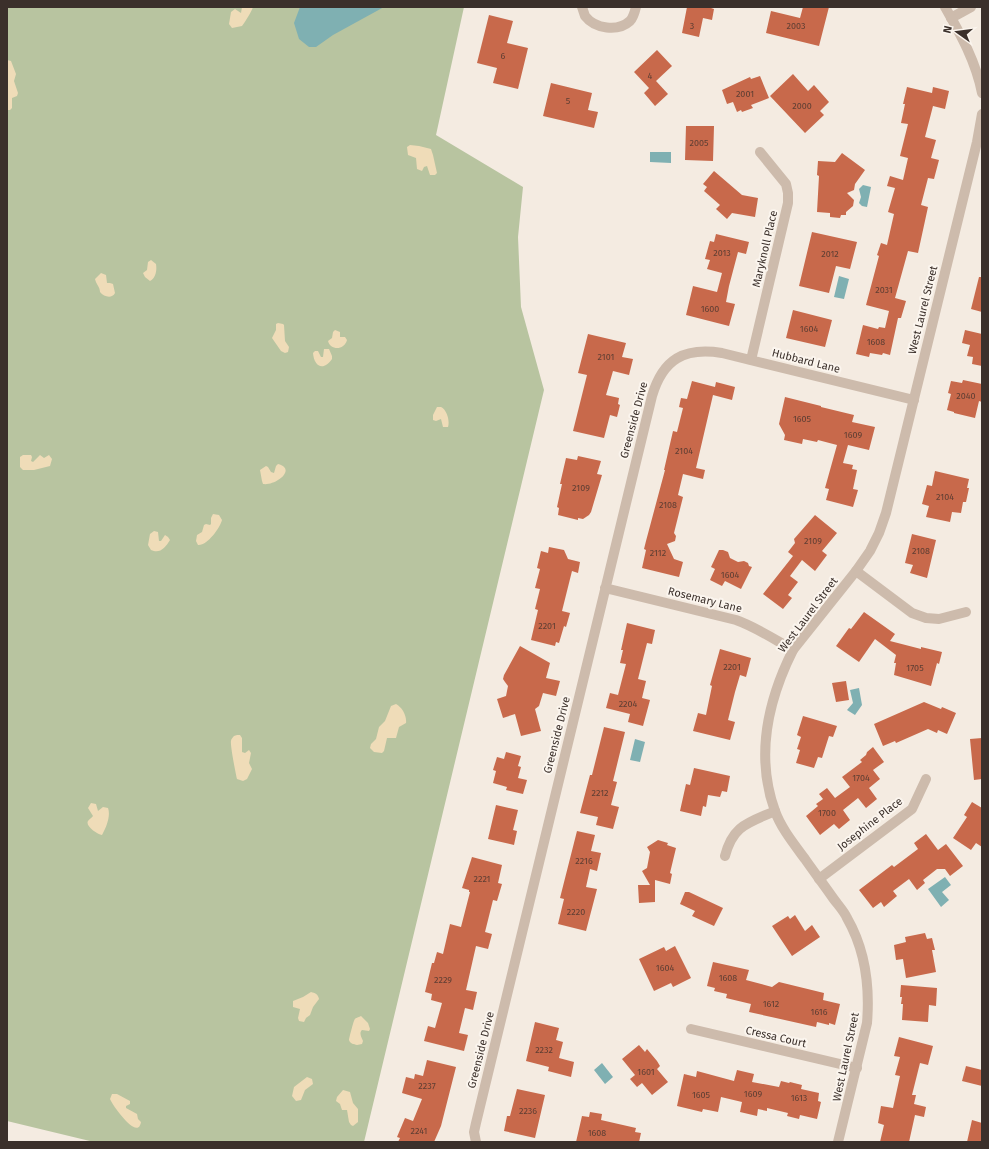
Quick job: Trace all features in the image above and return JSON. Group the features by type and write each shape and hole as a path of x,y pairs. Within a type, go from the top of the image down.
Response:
{"street":[{"path":"582,7 585,15 592,22 610,28 620,27 631,20 636,7"},
{"path":"945,7 972,58 979,77 982,93"},
{"path":"952,18 972,7"},
{"name":"West Laurel Street","path":"838,1142 867,1023 868,983 861,949 847,917 788,836 775,811 765,763 764,746 766,728 774,695 793,650 856,571 870,551 879,533 886,513 914,400 977,142 982,114"},
{"name":"Maryknoll Place","path":"751,360 788,203 786,184 760,152"},
{"name":"Hubbard Lane","path":"692,352 707,351 751,360 914,400"},
{"name":"Greenside Drive","path":"476,1142 474,1132 476,1123 655,385 660,375 669,364 682,355 692,352"},
{"path":"856,571 912,613 926,618 939,619 966,612"},
{"name":"Rosemary Lane","path":"605,588 736,620 755,628 793,650"},
{"name":"Josephine Place","path":"819,878 912,809 926,779"},
{"path":"725,856 733,835 742,826 775,811"},
{"name":"Cressa Court","path":"691,1029 857,1068"}],"green space":[{"path":"7,7 464,7 436,135 523,187 518,237 521,307 544,390 364,1142 94,1142 7,1121"}],"sand":[{"path":"242,7 253,7 242,26 232,28 229,24 231,12 235,9 241,13"},
{"path":"7,60 11,61 16,74 14,81 18,93 17,96 12,98 12,108 10,110 7,110"},
{"path":"410,145 431,149 437,173 435,175 430,175 427,166 424,167 422,171 417,169 416,158 408,155 407,147"},
{"path":"151,260 156,264 156,274 150,281 143,273 147,270 148,262"},
{"path":"101,273 106,275 107,283 113,284 115,293 110,297 100,292 96,282 95,279"},
{"path":"278,323 284,325 285,341 289,347 288,352 285,353 281,351 272,338 276,330 276,324"},
{"path":"335,330 340,332 340,337 345,337 347,340 340,348 334,348 328,341 332,338"},
{"path":"324,349 329,349 332,359 329,363 320,366 315,361 313,353 318,351 321,357 323,357"},
{"path":"437,407 443,408 448,416 448,427 443,427 441,419 436,421 433,420 433,415"},
{"path":"23,455 31,455 31,461 33,462 40,455 44,458 49,455 52,459 50,466 34,470 23,470 20,467 20,457"},
{"path":"278,464 283,466 286,470 282,477 274,482 263,484 260,470 266,466 271,472 274,473"},
{"path":"213,514 219,515 222,520 221,523 209,540 202,545 198,545 196,541 197,535 202,532 204,525 211,524"},
{"path":"154,531 158,532 159,541 161,541 165,535 170,540 160,551 151,550 148,545 150,534"},
{"path":"396,704 404,712 406,723 399,727 396,738 387,738 384,751 382,753 374,752 370,748 371,744 376,739 379,727 385,721 391,706"},
{"path":"237,735 240,735 242,738 242,752 245,753 249,750 251,753 249,763 252,769 247,779 243,781 237,779 231,748 231,740"},
{"path":"91,803 96,804 98,811 103,807 108,808 108,818 102,835 97,833 88,825 88,821 93,816 88,808"},
{"path":"311,992 316,994 319,999 313,1007 310,1015 304,1022 299,1021 298,1018 300,1009 293,1007 293,1001"},
{"path":"361,1016 368,1023 370,1029 369,1031 361,1031 360,1033 363,1041 362,1044 357,1045 351,1043 349,1040 354,1020"},
{"path":"307,1077 312,1079 313,1084 305,1090 301,1100 296,1101 292,1096 294,1087"},
{"path":"343,1090 350,1092 353,1103 358,1109 358,1122 353,1126 349,1122 347,1110 342,1110 340,1104 336,1101 337,1097"},
{"path":"112,1094 117,1094 130,1101 130,1104 126,1106 126,1108 137,1114 138,1119 141,1122 139,1127 135,1128 121,1115 110,1099"}],"water":[{"path":"300,7 384,7 333,35 316,47 309,47 299,39 294,23"},
{"path":"650,152 671,152 671,163 650,162"},
{"path":"863,185 871,187 867,207 862,206 859,203 861,197 859,189"},
{"path":"839,276 849,279 844,299 834,297"},
{"path":"859,688 862,705 855,715 847,710 853,703 850,690"},
{"path":"635,739 645,742 640,762 630,760"},
{"path":"945,877 951,885 942,892 949,900 941,907 928,889"},
{"path":"602,1063 613,1077 605,1084 594,1070"}],"building":[{"path":"687,7 708,7 714,9 712,20 703,18 699,37 682,33"},
{"path":"803,7 829,7 819,46 766,33 771,11 800,18"},
{"path":"489,15 513,21 507,43 528,48 518,89 493,83 497,68 477,63"},
{"path":"657,50 672,66 656,81 668,94 655,106 644,93 649,88 634,72"},
{"path":"793,74 808,91 814,85 829,102 820,111 824,115 805,133 770,96"},
{"path":"760,76 769,98 751,105 753,108 742,112 741,110 737,112 733,102 727,104 722,90 750,77 751,79"},
{"path":"551,83 592,93 588,110 598,112 594,128 543,116"},
{"path":"907,87 932,93 933,87 949,91 945,109 933,106 925,137 936,140 931,158 939,160 934,179 928,178 921,205 928,207 918,253 908,251 895,298 906,301 901,318 898,318 890,355 883,353 882,355 870,353 869,357 856,354 863,325 878,329 879,327 885,328 889,311 866,305 879,256 877,255 881,243 887,245 894,214 888,212 895,188 887,186 890,176 903,180 908,158 900,156 908,124 901,123"},
{"path":"686,126 714,126 713,161 685,160"},
{"path":"842,153 865,170 855,184 854,190 847,193 854,200 853,206 846,212 846,215 841,215 840,218 830,217 830,213 817,212 819,176 817,175 818,161 835,162"},
{"path":"714,171 742,195 758,198 755,217 732,213 727,219 716,209 720,205 704,191 707,187 703,184"},
{"path":"812,232 857,242 850,269 836,266 829,293 799,286"},
{"path":"716,234 749,242 746,254 738,252 729,286 726,302 735,304 729,326 686,315 693,286 717,292 722,273 707,269 710,260 705,259 710,241 714,242"},
{"path":"979,277 982,277 982,312 971,309"},
{"path":"793,310 832,320 825,347 786,338"},
{"path":"965,330 982,334 982,366 972,364 973,357 967,356 970,345 962,343"},
{"path":"588,334 626,343 622,357 633,359 629,375 613,371 606,395 619,398 618,404 620,405 617,417 610,415 604,438 573,431 587,375 578,373"},
{"path":"963,380 982,384 982,402 979,401 975,418 947,410 951,394 948,393 951,381 962,383"},
{"path":"692,381 715,387 716,382 735,387 732,400 713,395 696,468 705,470 703,479 683,474 678,495 683,497 674,533 676,536 675,541 667,544 674,559 683,562 679,577 642,568 646,550 644,549 665,470 673,431 677,432 683,408 679,407 681,398 687,399"},
{"path":"785,397 854,415 852,422 875,427 869,450 848,445 843,463 853,465 852,469 857,470 853,489 858,490 853,507 826,500 829,489 825,488 837,445 818,440 817,442 803,439 802,444 784,440 785,435 779,424"},
{"path":"578,456 601,461 597,474 602,475 591,512 583,519 578,518 578,520 558,515 559,508 557,507 562,484 560,484 566,458 577,460"},
{"path":"935,471 969,479 966,502 963,502 961,513 952,512 950,522 926,517 929,506 922,504 927,485 932,486"},
{"path":"815,515 837,533 822,551 827,555 815,571 802,560 790,576 798,582 788,595 792,598 783,609 763,594 793,556 788,552 795,543 794,539"},
{"path":"912,534 936,540 927,578 910,573 913,565 905,563"},
{"path":"549,547 564,550 568,559 580,562 578,573 572,571 562,611 570,613 566,627 564,626 559,643 556,642 555,646 531,640 538,610 535,609 540,589 535,588 540,569 537,568 541,551 548,553"},
{"path":"719,550 728,552 730,558 738,562 744,561 752,567 741,589 725,581 722,586 710,580 715,569 711,567"},
{"path":"864,612 895,634 890,641 921,649 921,647 942,652 939,664 937,663 931,686 894,675 896,655 875,639 859,662 836,646 849,628 851,629"},
{"path":"627,623 655,630 652,644 647,643 638,679 646,681 642,698 650,700 643,726 628,722 630,714 606,708 610,693 618,695 626,664 620,663 623,650 621,650"},
{"path":"520,646 550,663 546,678 560,681 556,696 543,693 539,706 535,709 541,731 521,736 515,714 503,718 497,699 506,696 508,686 503,679 504,675"},
{"path":"720,649 751,658 746,677 740,675 735,692 728,720 735,722 730,740 693,731 698,713 706,715 712,686 710,685"},
{"path":"846,681 849,700 836,702 832,683"},
{"path":"924,702 956,713 947,734 938,730 937,733 928,729 896,743 895,741 883,746 874,724"},
{"path":"803,716 837,726 833,737 829,736 822,758 818,757 814,768 796,763 800,750 797,749 801,737 797,735"},
{"path":"604,727 625,732 613,781 617,782 611,805 619,807 613,829 596,825 598,817 580,813 590,775 592,775"},
{"path":"982,738 982,779 974,780 970,739"},
{"path":"873,747 884,762 873,770 880,779 869,788 877,799 866,808 858,798 843,810 850,820 839,829 834,824 820,835 806,816 818,806 816,804 823,799 819,794 827,788 835,798 850,787 842,777 862,762 860,760"},
{"path":"506,752 521,756 518,766 521,767 518,778 527,780 523,794 506,790 507,787 493,783 496,771 493,770 497,757 504,759"},
{"path":"694,768 730,776 727,792 722,791 720,797 708,795 706,807 703,806 701,816 680,811 686,784 690,785"},
{"path":"972,802 982,808 982,847 976,843 971,850 953,838 967,817 964,815"},
{"path":"496,805 518,810 513,830 517,831 514,845 488,839"},
{"path":"577,831 595,835 591,851 601,853 597,871 590,869 586,887 597,889 586,931 558,924 564,899 560,898"},
{"path":"926,834 938,850 946,844 963,866 950,876 945,869 937,869 923,880 925,883 917,890 909,879 893,891 897,896 884,907 881,902 873,908 859,890 892,865 894,867 918,849 914,843"},
{"path":"658,840 668,843 667,845 676,848 670,873 672,874 670,884 655,880 655,902 639,903 638,885 650,885 642,871 647,868 650,852 647,847"},
{"path":"472,857 502,865 498,883 502,884 497,901 493,900 485,932 492,934 488,949 476,946 466,990 477,992 473,1010 465,1008 459,1033 468,1035 464,1051 424,1041 428,1026 435,1028 442,1003 431,1000 432,994 425,992 432,963 434,963 437,952 443,954 450,924 461,927 470,892 469,890 462,888"},
{"path":"685,892 689,892 723,908 714,926 692,916 695,911 680,904"},
{"path":"795,915 805,931 812,925 820,937 792,956 772,926 788,916 790,919"},
{"path":"925,933 927,939 932,938 935,950 932,950 936,972 906,978 903,959 896,960 894,945 906,942 905,937"},
{"path":"675,946 691,978 673,987 671,983 654,991 639,959 664,947 666,951"},
{"path":"713,962 749,970 746,980 772,987 779,982 824,993 823,1000 840,1004 835,1025 817,1022 816,1027 749,1012 751,1004 726,998 727,994 714,991 715,988 707,986"},
{"path":"901,985 937,988 936,1006 929,1005 928,1022 902,1020 903,1004 901,1004 902,997 900,997"},
{"path":"535,1022 559,1028 556,1040 563,1042 559,1058 574,1062 571,1077 548,1071 549,1067 526,1061"},
{"path":"899,1037 933,1046 928,1065 920,1063 912,1095 916,1095 914,1104 926,1107 924,1117 915,1115 909,1142 880,1142 884,1125 878,1123 881,1106 893,1108 900,1076 895,1075 900,1057 894,1056"},
{"path":"639,1045 645,1052 647,1049 657,1061 660,1066 657,1069 668,1082 652,1095 642,1083 637,1087 630,1079 635,1075 622,1059"},
{"path":"427,1060 456,1067 441,1126 434,1142 398,1142 400,1138 397,1137 405,1118 413,1121 422,1099 402,1093 406,1077 414,1079 415,1074 423,1076"},
{"path":"966,1066 982,1070 982,1086 962,1081"},
{"path":"737,1070 754,1074 752,1082 779,1087 781,1081 790,1082 802,1085 801,1089 819,1093 818,1101 821,1102 817,1119 800,1115 799,1119 787,1116 788,1113 767,1108 767,1111 758,1109 757,1116 740,1112 742,1102 721,1097 718,1112 703,1109 702,1112 677,1106 684,1074 696,1077 697,1071 734,1081"},
{"path":"517,1089 545,1095 535,1138 504,1131 507,1116 510,1116"},
{"path":"590,1112 602,1114 601,1120 636,1128 635,1132 641,1133 639,1142 576,1142 582,1116 589,1117"},
{"path":"972,1120 982,1123 982,1142 967,1142"}]}
